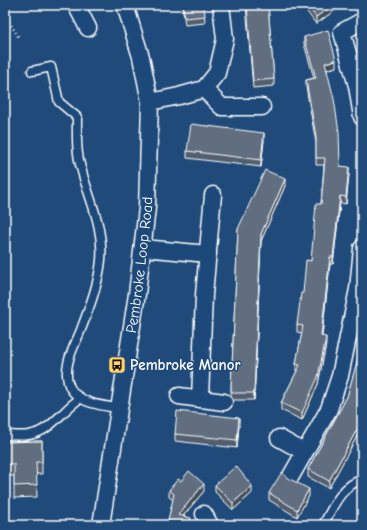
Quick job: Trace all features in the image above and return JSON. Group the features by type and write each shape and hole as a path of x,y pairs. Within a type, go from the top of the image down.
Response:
{"street":[{"path":"76,5 88,28"},
{"name":"Pembroke Loop Road","path":"101,525 143,248 147,208 150,102 141,57 125,5"},
{"path":"150,102 204,89 216,73 226,39 221,5"},
{"path":"362,21 342,32 359,86 362,117"},
{"path":"204,89 222,107 262,107"},
{"path":"200,399 204,296 213,195"},
{"path":"143,248 208,254"},
{"path":"291,476 329,409 340,376 360,290 362,248"},
{"path":"179,396 224,402"},
{"path":"279,438 304,452"}],"lane":[{"path":"32,71 51,67 59,102 77,117 77,145 80,167 102,238 101,261 87,314 70,356 67,371 68,383 81,398 90,402 119,408"},
{"path":"5,435 33,434 45,429 72,403 81,398"},
{"path":"323,525 339,496 355,482 362,480"}],"path":[{"path":"5,15 19,38"}],"building":[{"path":"183,5 204,5 205,16 185,18"},
{"path":"247,5 268,5 274,79 253,81"},
{"path":"307,5 333,5 316,17"},
{"path":"328,30 336,60 325,63 334,99 339,132 340,166 349,167 346,197 340,196 333,257 330,257 321,336 326,337 318,377 302,413 281,403 300,365 296,364 303,326 297,325 301,293 303,293 306,260 311,261 316,204 321,204 325,158 316,158 316,136 306,80 316,78 304,37"},
{"path":"191,124 264,133 261,160 187,151"},
{"path":"265,170 285,179 261,234 254,393 233,393 231,389 238,229"},
{"path":"362,344 362,420 329,481 308,469 347,397"},
{"path":"177,411 239,418 237,440 175,434"},
{"path":"42,441 42,462 36,462 37,485 14,486 14,464 5,464 5,442"},
{"path":"236,466 252,486 233,503 215,485"},
{"path":"189,471 204,484 178,515 191,518 189,525 167,525 174,494 169,490 178,479 181,481"},
{"path":"282,472 286,477 309,489 297,510 269,493"},
{"path":"269,522 278,525 268,525"}],"place":[{"name":"Pembroke Manor","path":"117,365"}]}
